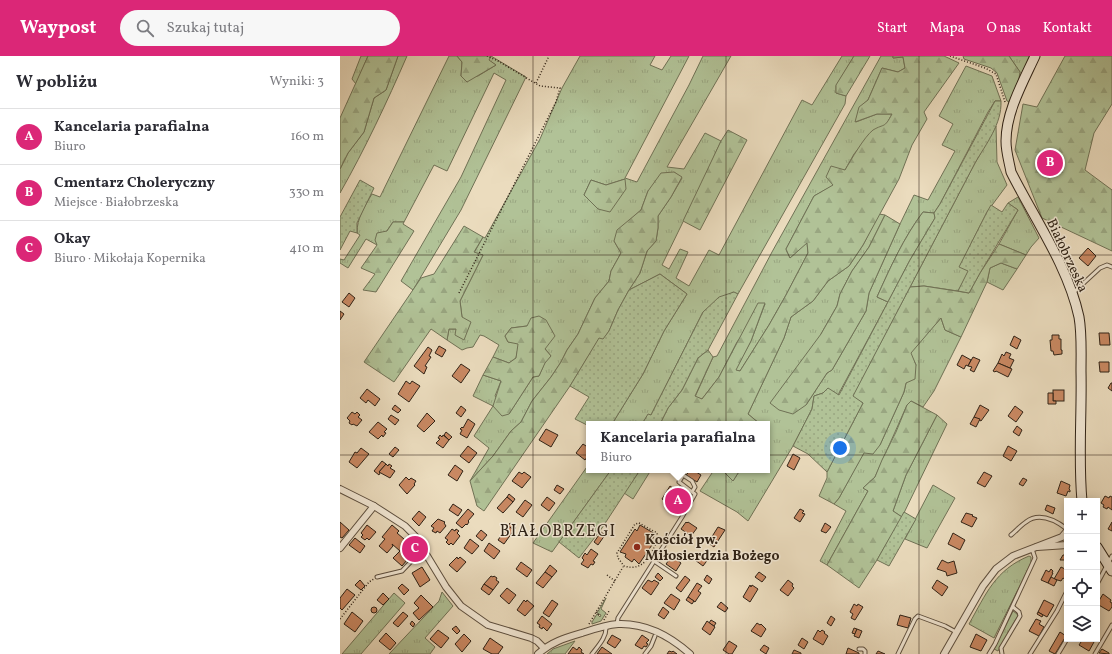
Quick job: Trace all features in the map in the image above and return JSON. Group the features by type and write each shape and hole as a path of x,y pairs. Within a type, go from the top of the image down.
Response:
{"street":[{"name":"Białobrzeska","path":"1035,56 1013,107 1006,140 1007,156 1011,172 1062,269 1072,293 1079,318 1081,353 1081,498"},
{"path":"340,489 374,506 405,526 415,536 446,587 461,606 488,625 537,641 544,648"},
{"path":"340,548 374,506"},
{"path":"944,654 983,586 996,569 1013,556 1064,536"},
{"path":"1034,548 1064,545"},
{"path":"1100,552 1106,561"},
{"path":"538,654 544,648 564,638 605,624 617,624 635,625 659,633 672,640 690,654"}],"lane":[{"path":"1072,293 1100,268 1107,265 1112,267"},
{"path":"617,624 618,618 695,494 692,492 679,482 683,475 692,480 695,487 692,492"},
{"path":"1011,535 1026,522 1034,518 1041,517 1047,518 1064,528"},
{"path":"989,654 1035,558 1034,548"},
{"path":"377,577 402,571 423,549"},
{"path":"654,561 676,576"},
{"path":"1100,576 1106,561"},
{"path":"1030,654 1064,597"},
{"path":"1002,654 1001,648 1020,616 1019,612 1012,607"},
{"path":"898,654 914,619 918,616 945,626 956,632"},
{"path":"592,654 607,631 605,624"},
{"path":"1094,654 1112,625"},
{"path":"645,654 651,646 655,636"},
{"path":"1058,654 1065,642"},
{"path":"859,649 863,649 865,654"}],"path":[{"path":"460,293 556,102 560,88 540,86 487,56"},
{"path":"536,84 549,56"},
{"path":"950,56 985,68 996,74 1010,118"},
{"path":"639,522 642,523 657,533 658,539 643,565 635,568 624,566 618,558 617,550 635,524 639,522"},
{"path":"588,625 624,566"},
{"path":"607,575 615,581"},
{"path":"340,619 369,582 377,577"},
{"path":"605,624 609,611"},
{"path":"596,612 599,615"}],"green space":[{"path":"361,56 368,56 356,84 352,79"},
{"path":"368,56 398,56 386,90 374,98 364,132 348,153 340,169 340,118"},
{"path":"398,56 407,56 392,91 340,193 340,169 348,153 364,132 374,98 386,90"},
{"path":"449,56 457,56 462,62 461,76 478,76 496,65 488,60 491,56 526,77 461,210 413,290 401,281 461,177 506,80 494,73 447,171 434,165 404,222 393,222 377,245 366,239 348,268 340,263 340,259 344,260 360,235 357,233 357,228 364,208 372,194 380,197"},
{"path":"457,56 491,56 489,60 496,65 467,82 461,76 462,62"},
{"path":"580,56 655,56 650,65 662,70 671,56 689,56 625,178 637,182 703,56 731,56 667,167 684,169 705,133 721,141 662,265 669,269 680,249 688,252 676,278 689,286 709,250 719,255 802,100 812,105 842,56 854,56 836,86 836,93 846,96 845,104 738,294 733,292 703,312 651,415 648,415 644,421 614,421 643,374 664,331 687,294 660,274 629,290 640,273 647,251 656,241 658,216 682,178 674,172 648,191 641,210 632,218 614,241 621,253 611,271 609,281 595,298 578,334 551,377 532,401 521,422 511,431 493,456 470,481 489,448 474,436 493,406 473,396 483,375 501,381 495,396 509,414 533,377 539,376 545,362 551,356 527,326 511,328 505,336 508,342 519,343 516,358 509,363 493,357 499,345 484,336 480,335 473,347 462,350 447,340 449,329 456,329 462,317 460,301 483,255 474,253 483,237 485,238 540,139 562,88","holes":["625,179 584,195 591,180 606,185"]},
{"path":"854,56 870,56 846,96 836,93 836,85"},
{"path":"881,56 893,56 893,58 903,57 905,68 898,72 882,68 868,100 859,108 856,122 877,114 892,114 886,125 873,131 854,154 834,185 814,196 786,249 790,258 807,242 808,253 769,325 740,371 735,370 751,341 765,304 737,342 719,377 702,399 695,397 713,357 717,356 772,252"},
{"path":"893,56 944,56 959,63 924,112 927,119 912,145 899,179 863,245 849,266 828,281 813,301 791,317 784,338 748,414 756,421 662,421 668,408 682,390 698,358 708,350 713,357 695,396 702,399 719,377 758,303 765,303 751,341 736,370 740,371 769,325 808,253 807,243 790,258 786,249 814,196 833,185 826,177 831,166 845,170 869,133 886,124 892,114 877,114 855,122 859,107 868,100 882,68 898,72 905,68 903,57 893,58"},
{"path":"963,56 1009,56 1020,72 1018,84 1011,102 1007,101 997,73 991,68 964,59"},
{"path":"1009,56 1031,56 1018,84 1020,72"},
{"path":"1065,56 1112,56 1112,104 1094,133 1085,170 1112,190 1112,251 1042,218 1015,150 1023,104 1037,107"},
{"path":"966,66 992,76 1001,101 995,101 988,112 934,213 923,212 904,242 877,297 888,302 838,395 823,393 814,396 812,409 793,446 748,521 737,512 700,491 712,473 725,473 733,481 738,473 770,473 770,421 756,421 748,414 784,338 791,317 813,301 828,281 849,266 863,245 879,214 885,215 869,247 852,271 840,294 837,306 821,334 806,405 827,373 832,370 866,311 869,293 914,195 928,200 955,151 942,145 953,124 939,116"},
{"path":"995,101 1001,101 1001,109 996,126 975,163 853,396 863,403 827,472 808,454 793,446 812,409 814,396 823,393 828,388 839,395 910,260 935,218 934,213"},
{"path":"996,126 997,162 1007,185 987,212 960,266 969,271 958,291 924,286 910,287 975,163"},
{"path":"728,130 747,140 700,230 683,221 721,141"},
{"path":"674,172 682,177 658,216 656,241 647,251 640,273 618,310 609,331 603,340 599,339 570,386 484,511 477,506 470,481 493,456 511,431 521,422 532,401 551,377 578,334 595,298 609,281 611,271 621,253 614,241 617,230 641,210 648,191 661,173"},
{"path":"625,179 626,189 610,212 598,209 584,195 591,180 606,185"},
{"path":"360,180 374,188 357,223 357,233 350,231 340,250 340,217"},
{"path":"1018,197 1039,238 1026,255 999,244 1018,210 1008,203"},
{"path":"1008,203 1018,210 969,293 958,291 968,271 959,267 987,212 991,205 1002,212"},
{"path":"923,212 934,213 935,218 910,260 888,302 877,297 892,264"},
{"path":"885,215 900,224 869,293 866,311 832,370 827,373 806,405 793,414 779,410 770,403 821,334 837,306 840,294 852,271 869,247"},
{"path":"393,222 404,222 403,224 414,231 376,292 363,290 375,274 361,268 377,245 375,240 377,233 387,231"},
{"path":"464,226 483,237 474,252 483,255 460,301 462,317 471,322 464,340 455,335 456,329 449,329 447,340 431,329 394,382 364,362 421,278 434,274"},
{"path":"999,244 1026,255 1017,269 1001,263 990,268 987,282 961,337 945,330 941,318 911,353 916,365 915,379 906,383 904,392 880,445 873,454 864,453 839,498 834,504 819,496 827,478 827,472 863,403 852,397 910,287 924,286 969,293"},
{"path":"1001,263 1017,269 1003,290 987,282 990,268"},
{"path":"660,274 687,294 664,331 643,374 614,421 586,421 586,424 575,419 589,397 570,386 599,338 603,339 609,331 629,290"},
{"path":"734,292 738,294 708,350 698,358 682,390 668,408 662,421 644,421 648,414 651,415 703,312 719,297"},
{"path":"539,316 546,320 555,336 545,349 551,356 545,363 539,376 533,377 509,414 502,416 493,406 501,381 483,375 493,357 509,363 516,358 518,344 508,342 505,336 511,328 527,326 531,318"},
{"path":"941,318 945,330 961,337 934,391 923,407 911,401 907,405 875,477 863,488 868,491 827,565 820,561 846,511 834,504 839,498 864,452 880,445 904,392 906,383 916,365 910,353"},
{"path":"911,401 937,415 906,475 893,511 902,517 859,588 827,565 868,491 863,488 875,477 907,405"},
{"path":"937,415 947,424 902,517 893,511 906,475"},
{"path":"586,468 586,473 609,473 552,552 533,543"},
{"path":"609,473 638,473 602,528 579,558 559,542"},
{"path":"638,473 649,473 633,499 624,493"},
{"path":"725,473 738,473 733,481"},
{"path":"933,485 955,498 927,548 905,539"},
{"path":"904,512 916,519 889,566 877,560"},
{"path":"1029,556 1031,557 1031,563 994,638 969,624 986,593 1000,576 1008,568"},
{"path":"442,592 453,606 425,638 435,647 430,654 389,654 439,601"},
{"path":"394,593 405,603 361,654 342,654"},
{"path":"606,598 601,609 606,613 601,621 592,624 597,614 600,617 601,615 597,613"},
{"path":"1013,611 1018,616 998,651 994,649"},
{"path":"575,641 565,654 547,654 553,649"}],"building":[{"path":"1088,248 1096,256 1088,266 1079,258"},
{"path":"349,293 355,298 349,307 342,302"},
{"path":"340,311 344,314 340,320"},
{"path":"1099,333 1109,333 1110,345 1100,345"},
{"path":"1052,335 1059,335 1059,339 1061,339 1062,354 1054,355 1053,351 1051,351 1050,340 1052,340"},
{"path":"1014,336 1021,340 1017,349 1010,345"},
{"path":"439,346 446,350 442,357 435,353"},
{"path":"428,347 432,350 429,356 431,357 425,366 427,367 424,374 414,366"},
{"path":"1006,352 1011,354 1009,358 1014,360 1010,368 998,363 1002,354 1004,356"},
{"path":"962,355 971,360 968,366 966,365 964,369 957,365"},
{"path":"973,357 980,360 974,372 970,370 972,367 968,366"},
{"path":"1099,362 1109,362 1109,372 1100,372"},
{"path":"998,363 1012,369 1008,377 993,371"},
{"path":"461,364 470,370 461,383 452,376"},
{"path":"406,381 410,384 412,381 420,386 409,402 398,394"},
{"path":"1112,383 1112,391 1108,388"},
{"path":"367,389 380,399 375,406 368,400 366,403 360,398"},
{"path":"1053,390 1064,390 1064,401 1053,401"},
{"path":"1048,393 1053,393 1053,401 1056,401 1056,404 1048,404"},
{"path":"395,405 401,410 398,413 392,409"},
{"path":"980,405 989,410 981,421 974,417"},
{"path":"461,406 466,410 461,417 456,413"},
{"path":"1015,406 1023,412 1016,422 1008,416"},
{"path":"352,412 355,414 357,412 360,415 358,417 362,420 357,426 349,423 350,421 347,418"},
{"path":"427,413 435,421 424,432 417,426"},
{"path":"391,415 399,420 395,425 388,419"},
{"path":"974,417 980,419 976,427 970,424"},
{"path":"468,419 475,424 467,438 460,434 462,430 460,429 462,427 463,428"},
{"path":"378,422 387,429 384,432 386,433 383,437 382,435 378,439 369,432"},
{"path":"1017,426 1022,430 1019,436 1013,432"},
{"path":"546,429 558,435 551,447 539,440"},
{"path":"446,432 452,437 449,440 444,435"},
{"path":"440,435 442,437 443,435 449,440 443,448 436,443 440,439 438,438"},
{"path":"583,444 586,446 585,460 576,453"},
{"path":"468,446 477,453 469,463 460,456"},
{"path":"1008,446 1017,451 1011,461 1003,456"},
{"path":"395,447 399,450 393,457 389,454"},
{"path":"361,448 369,454 357,468 349,462 355,452 357,453"},
{"path":"793,454 800,458 794,470 787,466"},
{"path":"382,461 386,464 379,472 379,475 374,471"},
{"path":"386,464 388,466 389,464 392,466 390,468 395,471 390,478 379,472"},
{"path":"455,465 463,471 457,481 448,475"},
{"path":"519,472 522,474 524,472 531,477 522,488 512,481"},
{"path":"984,472 992,476 985,487 977,483"},
{"path":"688,473 698,473 701,475 697,482 686,475"},
{"path":"406,477 409,480 411,478 416,481 414,484 415,485 407,494 399,485"},
{"path":"1023,478 1027,480 1023,486 1019,484"},
{"path":"1061,481 1070,485 1070,492 1068,491 1066,496 1057,493"},
{"path":"557,485 564,489 560,494 554,490"},
{"path":"670,486 677,491 679,486 688,492 685,496 688,498 680,511 662,499"},
{"path":"509,494 515,499 513,502 507,497"},
{"path":"1105,496 1109,498 1110,496 1112,497 1112,510 1108,507 1107,509 1103,507 1104,505 1101,503"},
{"path":"507,497 513,502 503,513 497,508"},
{"path":"547,497 555,503 549,511 541,505"},
{"path":"525,500 532,505 523,517 516,512"},
{"path":"453,504 462,510 458,516 449,510"},
{"path":"1047,505 1055,508 1053,514 1045,510"},
{"path":"468,509 474,514 468,521 469,522 467,525 466,524 462,528 456,523"},
{"path":"800,509 804,511 802,513 805,514 800,522 794,518"},
{"path":"419,511 426,517 419,526 412,519"},
{"path":"966,513 977,518 972,527 961,522"},
{"path":"438,519 445,522 444,523 446,526 440,533 437,531 436,533 432,531 434,528 431,526"},
{"path":"340,522 349,530 342,538 340,537"},
{"path":"686,522 697,528 691,536 681,529"},
{"path":"1112,522 1112,531 1108,529"},
{"path":"510,523 516,528 514,530 508,526"},
{"path":"825,523 831,527 826,533 821,531"},
{"path":"367,525 376,532 369,540 367,538 365,540 361,537 363,535 361,533"},
{"path":"392,525 399,531 397,533 417,548 402,566 393,558 400,551 392,544 393,546 387,553 379,546 385,539 382,537"},
{"name":"Kościół pw. Miłosierdzia Bożego","path":"640,525 655,534 652,540 654,542 639,564 634,559 632,562 625,557 626,554 620,552 635,529 637,531"},
{"path":"508,526 514,530 504,544 498,540"},
{"path":"718,527 725,530 714,547 708,543"},
{"path":"452,529 459,531 457,533 460,536 453,545 451,543 449,545 446,542 448,540 445,538"},
{"path":"481,530 487,535 482,541 476,536"},
{"path":"601,532 605,535 598,545 594,542"},
{"path":"953,533 965,540 960,550 948,544"},
{"path":"355,538 365,546 360,553 349,545"},
{"path":"470,539 479,546 472,554 464,548"},
{"path":"489,543 500,551 494,559 484,551"},
{"path":"591,549 598,554 593,561 595,562 593,565 591,564 588,568 581,564 584,560 582,558 585,553 587,555"},
{"path":"700,552 709,558 703,566 695,560"},
{"path":"1063,555 1064,555 1064,560 1060,560"},
{"path":"672,556 681,563 676,571 666,564"},
{"path":"457,557 458,559 460,557 466,562 457,572 449,565"},
{"path":"942,560 948,563 954,561 957,573 947,576 946,572 937,569"},
{"path":"521,562 532,570 527,577 516,569"},
{"path":"550,565 557,571 552,577 545,572"},
{"path":"422,567 430,580 420,587 412,573"},
{"path":"1061,567 1064,568 1064,579 1061,581 1054,579"},
{"path":"1051,569 1053,573 1048,583 1041,580 1046,570 1049,572"},
{"path":"545,572 552,577 543,588 536,583"},
{"path":"759,572 766,577 762,582 755,577"},
{"path":"658,573 663,578 660,581 655,577"},
{"path":"707,575 712,579 709,584 704,580"},
{"path":"491,576 497,578 496,580 499,582 493,590 484,584"},
{"path":"685,576 690,580 681,592 676,588"},
{"path":"1051,577 1057,580 1054,586 1048,583"},
{"path":"360,580 365,586 361,590 355,585"},
{"path":"648,580 652,582 654,580 659,583 651,595 642,588"},
{"path":"788,580 793,584 792,586 794,588 788,596 780,590"},
{"path":"937,580 948,587 942,596 932,588"},
{"path":"697,583 702,586 698,591 701,593 695,602 688,597"},
{"path":"402,584 409,590 404,595 398,588"},
{"path":"484,584 493,590 489,595 481,589"},
{"path":"750,585 751,587 752,585 758,589 750,602 743,597"},
{"path":"507,588 516,595 509,604 500,596"},
{"path":"347,589 355,595 342,610 340,608 340,598"},
{"path":"383,593 389,599 383,605 377,600"},
{"path":"671,594 680,600 674,610 664,603"},
{"path":"1103,594 1111,600 1110,602 1112,603 1112,607 1109,611 1100,606 1100,599"},
{"path":"421,595 433,607 419,620 413,613 419,608 414,603"},
{"path":"688,597 694,601 692,604 686,600"},
{"path":"524,600 526,602 527,600 534,606 525,616 517,610"},
{"path":"552,600 558,604 549,617 543,613"},
{"path":"1044,600 1054,605 1047,617 1038,612"},
{"path":"721,602 728,608 725,612 717,607"},
{"path":"854,604 857,606 858,604 863,607 855,620 851,618 853,614 850,612"},
{"path":"374,607 377,610 374,613 371,610"},
{"path":"663,607 669,612 664,619 658,615"},
{"path":"352,612 363,621 355,632 344,624"},
{"path":"403,612 408,616 398,627 393,623"},
{"path":"1038,612 1043,615 1042,617 1037,614"},
{"path":"900,615 911,618 908,628 897,625"},
{"path":"542,616 552,624 547,631 543,627 542,629 539,627 540,625 537,623"},
{"path":"831,616 835,619 831,626 827,623"},
{"path":"1036,619 1041,621 1039,624 1044,627 1039,636 1029,631"},
{"path":"711,620 716,623 714,626 709,623"},
{"path":"412,621 415,624 413,627 410,624"},
{"path":"707,621 715,627 710,635 702,629"},
{"path":"757,623 760,625 761,624 766,629 761,637 751,631"},
{"path":"456,626 460,631 457,634 452,629"},
{"path":"854,628 857,629 855,634 852,633"},
{"path":"857,629 862,631 859,638 854,636"},
{"path":"438,630 449,638 441,648 430,639"},
{"path":"818,630 820,632 822,630 828,636 823,645 813,639"},
{"path":"1060,632 1064,635 1064,639 1055,654 1049,651"},
{"path":"386,633 396,643 390,650 379,641"},
{"path":"464,634 471,641 462,652 455,644"},
{"path":"976,634 987,640 981,651 970,647"},
{"path":"612,635 621,640 615,648 607,643"},
{"path":"642,635 649,640 646,643 648,644 646,647 644,646 642,649 635,645"},
{"path":"490,638 503,647 498,654 492,654 483,649"},
{"path":"802,638 808,642 804,649 798,645"},
{"path":"729,641 737,646 732,654 729,654 723,650"},
{"path":"1081,642 1094,642 1089,651 1079,645"},
{"path":"764,645 769,648 766,654 760,650"},
{"path":"573,647 577,650 579,647 582,650 581,652 584,654 568,654"},
{"path":"602,647 612,654 597,654"},
{"path":"848,648 859,653 859,654 846,654"},
{"path":"1102,649 1109,653 1109,654 1099,653"},
{"path":"794,650 801,653 801,654 792,654"},
{"path":"669,651 673,651 677,654 667,654"},
{"path":"878,651 885,654 876,654"}],"place":[{"name":"Cmentarz Choleryczny","path":"1050,163"},
{"name":"Kancelaria parafialna","path":"678,501"},
{"name":"Kościół pw. Miłosierdzia Bożego","path":"637,547"},
{"name":"Okay","path":"415,549"}],"district":[{"name":"BIAŁOBRZEGI","path":"558,530"}]}
